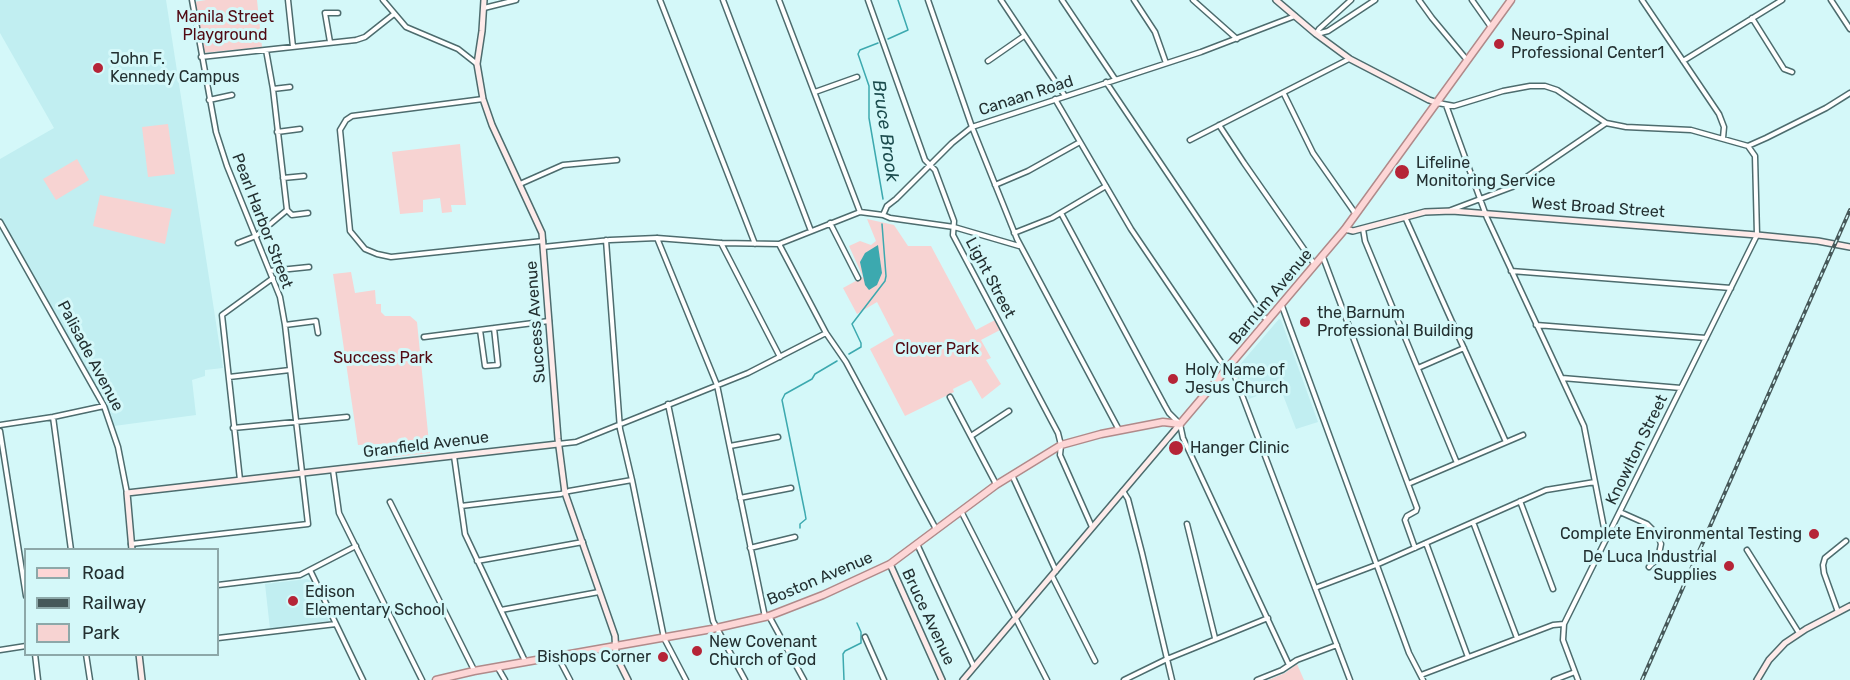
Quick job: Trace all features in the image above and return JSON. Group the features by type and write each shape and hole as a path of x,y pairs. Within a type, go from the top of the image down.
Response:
{"main road":[{"name":"Barnum Avenue","path":"1180,424 1345,229 1511,0"},
{"name":"Boston Avenue","path":"436,680 474,671 717,628 767,616 823,595 890,564 996,485 1061,446 1119,430 1165,422 1180,424"}],"street":[{"name":"Pearl Harbor Street","path":"131,547 308,524 280,297 216,132 192,0"},
{"path":"288,0 293,47"},
{"path":"383,0 406,27 458,49 477,64"},
{"name":"Success Avenue","path":"484,0 477,64 483,99 492,125 538,222 543,244 558,444 565,493 615,636 617,658 628,680"},
{"path":"484,8 516,0"},
{"path":"660,0 755,244"},
{"path":"723,0 812,231"},
{"path":"779,0 860,212"},
{"name":"Light Street","path":"868,0 926,160 935,170 954,221 953,235 1059,435 1060,455 1092,528"},
{"path":"928,0 972,127 1014,233 1119,430"},
{"path":"1000,0 1065,96"},
{"path":"1062,0 1116,79"},
{"path":"1134,0 1155,32 1166,63"},
{"path":"1193,0 1237,39"},
{"path":"1276,0 1316,34 1350,58 1438,103 1461,104 1520,88 1545,86 1557,90 1606,123 1691,130 1748,146 1756,157 1757,234"},
{"path":"1316,34 1352,0"},
{"path":"1316,34 1323,34 1376,0"},
{"path":"1419,0 1467,61"},
{"path":"1472,0 1491,28"},
{"path":"1642,0 1721,119 1724,127 1723,138"},
{"path":"1682,61 1782,0"},
{"path":"1831,0 1850,28"},
{"path":"330,42 325,13 338,13"},
{"path":"201,57 356,40 365,37 394,14"},
{"name":"Canaan Road","path":"883,215 887,206 972,127 1237,39 1295,16"},
{"path":"1752,18 1784,69 1792,72"},
{"path":"988,62 1024,36"},
{"path":"266,50 273,89 287,210 292,215 308,213"},
{"path":"1190,140 1350,58"},
{"path":"815,92 857,77"},
{"path":"1106,82 1264,317 1269,321"},
{"path":"273,89 290,87"},
{"path":"1284,93 1313,153 1356,214"},
{"path":"1748,146 1850,93"},
{"path":"209,100 232,95"},
{"path":"483,99 352,116 346,120 340,130 350,231 364,249 391,257 543,244 657,238 721,243 779,244 860,212 954,227 1020,246"},
{"path":"1055,99 1131,229 1221,362 1234,374 1350,680"},
{"path":"1446,105 1485,213 1586,434 1606,539"},
{"path":"1448,210 1512,187 1606,123"},
{"path":"1219,125 1316,266"},
{"path":"278,132 300,129"},
{"path":"995,185 1028,171 1080,142"},
{"path":"520,184 563,165 617,160"},
{"path":"283,178 304,176"},
{"path":"1014,233 1061,213 1106,186"},
{"path":"238,243 256,236 287,210"},
{"name":"West Broad Street","path":"1345,229 1351,231 1363,229 1405,217 1448,210 1757,234 1850,247"},
{"path":"1061,213 1169,413 1180,424 1183,438 1289,665"},
{"path":"1405,217 1506,442"},
{"name":"Palisade Avenue","path":"0,222 104,406 118,447 127,493 131,547"},
{"path":"830,224 858,278"},
{"path":"1363,229 1365,241 1457,463"},
{"name":"Knowlton Street","path":"1564,624 1757,234"},
{"path":"657,238 717,385 750,548 767,616 804,680"},
{"path":"606,240 620,424 664,638 686,680"},
{"path":"721,243 780,357"},
{"path":"779,244 825,333 846,362 936,530"},
{"path":"1323,257 1417,509 1405,520 1415,548"},
{"path":"270,271 309,267"},
{"path":"1510,271 1731,288"},
{"path":"240,481 222,315 273,278"},
{"path":"1281,306 1409,653 1423,680"},
{"path":"285,326 316,321 318,333"},
{"path":"424,337 549,321"},
{"path":"1536,325 1706,338"},
{"path":"480,330 485,366 498,365 494,328"},
{"name":"Granfield Avenue","path":"127,493 576,442 748,373 825,333"},
{"path":"1418,368 1464,348"},
{"path":"229,377 290,370"},
{"path":"1562,378 1681,388"},
{"path":"950,397 996,485"},
{"path":"668,404 713,621 745,680"},
{"path":"0,425 104,406"},
{"path":"971,436 1009,411"},
{"path":"53,417 71,548"},
{"path":"233,428 347,417"},
{"name":"Barnum Avenue","path":"963,680 1180,424"},
{"path":"0,431 24,583"},
{"path":"1408,484 1523,435"},
{"path":"730,446 778,437"},
{"path":"454,456 465,534 526,662"},
{"path":"333,470 339,513 422,680"},
{"path":"1012,474 1054,574 1095,661"},
{"path":"461,506 565,493 632,480"},
{"path":"1315,588 1376,565 1546,490 1595,482"},
{"path":"740,498 792,488"},
{"path":"1124,491 1142,553 1172,680"},
{"path":"1520,501 1553,590"},
{"path":"390,502 474,671"},
{"path":"961,512 1047,680"},
{"path":"1620,512 1647,524 1657,532 1661,544 1658,557 1649,567"},
{"path":"1473,522 1517,638"},
{"path":"1187,524 1215,638"},
{"path":"750,548 795,537"},
{"path":"1838,612 1823,566 1825,558 1846,541"},
{"path":"477,561 583,542"},
{"path":"1426,543 1468,657"},
{"path":"917,544 974,667"},
{"path":"219,585 300,575 356,546"},
{"path":"1746,550 1799,633"},
{"name":"Bruce Avenue","path":"890,564 942,680"},
{"path":"310,570 363,680"},
{"path":"501,610 599,592"},
{"path":"1757,680 1773,654 1799,633 1850,606"},
{"path":"1124,680 1215,638 1268,618"},
{"path":"219,638 336,624"},
{"path":"1421,675 1553,625 1564,624 1564,643 1578,680"},
{"path":"865,637 884,680"},
{"path":"1257,680 1282,670 1297,660 1337,645"},
{"path":"0,650 24,646"},
{"path":"35,656 38,680"},
{"path":"86,656 90,680"},
{"path":"139,656 142,680"},
{"path":"558,656 570,680"},
{"path":"498,668 505,680"},
{"path":"1554,680 1575,672"}],"shaded area":[{"path":"0,0 166,0 223,368 205,370 205,376 192,380 196,415 114,426 95,383 0,216 0,159 54,128 0,33"},
{"path":"1279,319 1318,422 1296,429 1280,387 1249,399 1237,368"},
{"name":"Edison Elementary School","path":"307,579 311,581 329,621 270,629 265,584"}],"green space":[{"name":"Manila Street Playground","path":"257,0 262,47 203,53 194,2"},
{"path":"168,124 175,174 148,177 142,127"},
{"path":"460,144 466,205 451,205 452,212 442,213 440,198 423,200 423,212 400,214 392,152"},
{"path":"77,159 89,180 56,200 43,179"},
{"path":"100,195 172,209 165,244 93,226"},
{"name":"Clover Park","path":"867,219 894,225 908,246 931,246 976,330 995,320 1000,330 981,340 991,358 986,360 1001,384 982,399 971,380 953,389 954,392 905,416 870,349 894,335 877,302 857,314 843,288 863,277 849,246 860,241 871,245 876,241"},
{"name":"Success Park","path":"351,272 355,293 375,290 376,304 381,304 381,312 385,316 410,316 417,322 430,453 386,458 383,444 358,445 333,274"},
{"path":"1297,664 1304,680 1268,680 1285,673"}],"water":[{"path":"878,245 882,273 877,285 869,290 865,285 860,262 865,253"}],"waterway":[{"name":"Bruce Brook","path":"888,39 908,30 898,0"},
{"name":"Bruce Brook","path":"878,43 860,50 858,54 869,86 869,118 883,199"},
{"name":"Bruce Brook","path":"849,354 861,347 852,324 885,281 882,224"},
{"name":"Bruce Brook","path":"800,528 800,524 806,519 782,400 785,394 812,379 815,374 837,361"},
{"name":"Bruce Brook","path":"844,680 843,654 861,643 861,632 857,623"}],"railway":[{"path":"1642,680 1850,210"}],"place":[{"name":"Neuro-Spinal Professional Center1","path":"1499,44"},
{"name":"John F. Kennedy Campus","path":"98,68"},
{"name":"Lifeline Monitoring Service","path":"1402,172"},
{"name":"the Barnum Professional Building","path":"1305,322"},
{"name":"Holy Name of Jesus Church","path":"1173,379"},
{"name":"Hanger Clinic","path":"1176,448"},
{"name":"Complete Environmental Testing","path":"1814,534"},
{"name":"De Luca Industrial Supplies","path":"1729,566"},
{"name":"Edison Elementary School","path":"293,601"},
{"name":"New Covenant Church of God","path":"697,651"},
{"name":"Bishops Corner","path":"663,657"}]}
